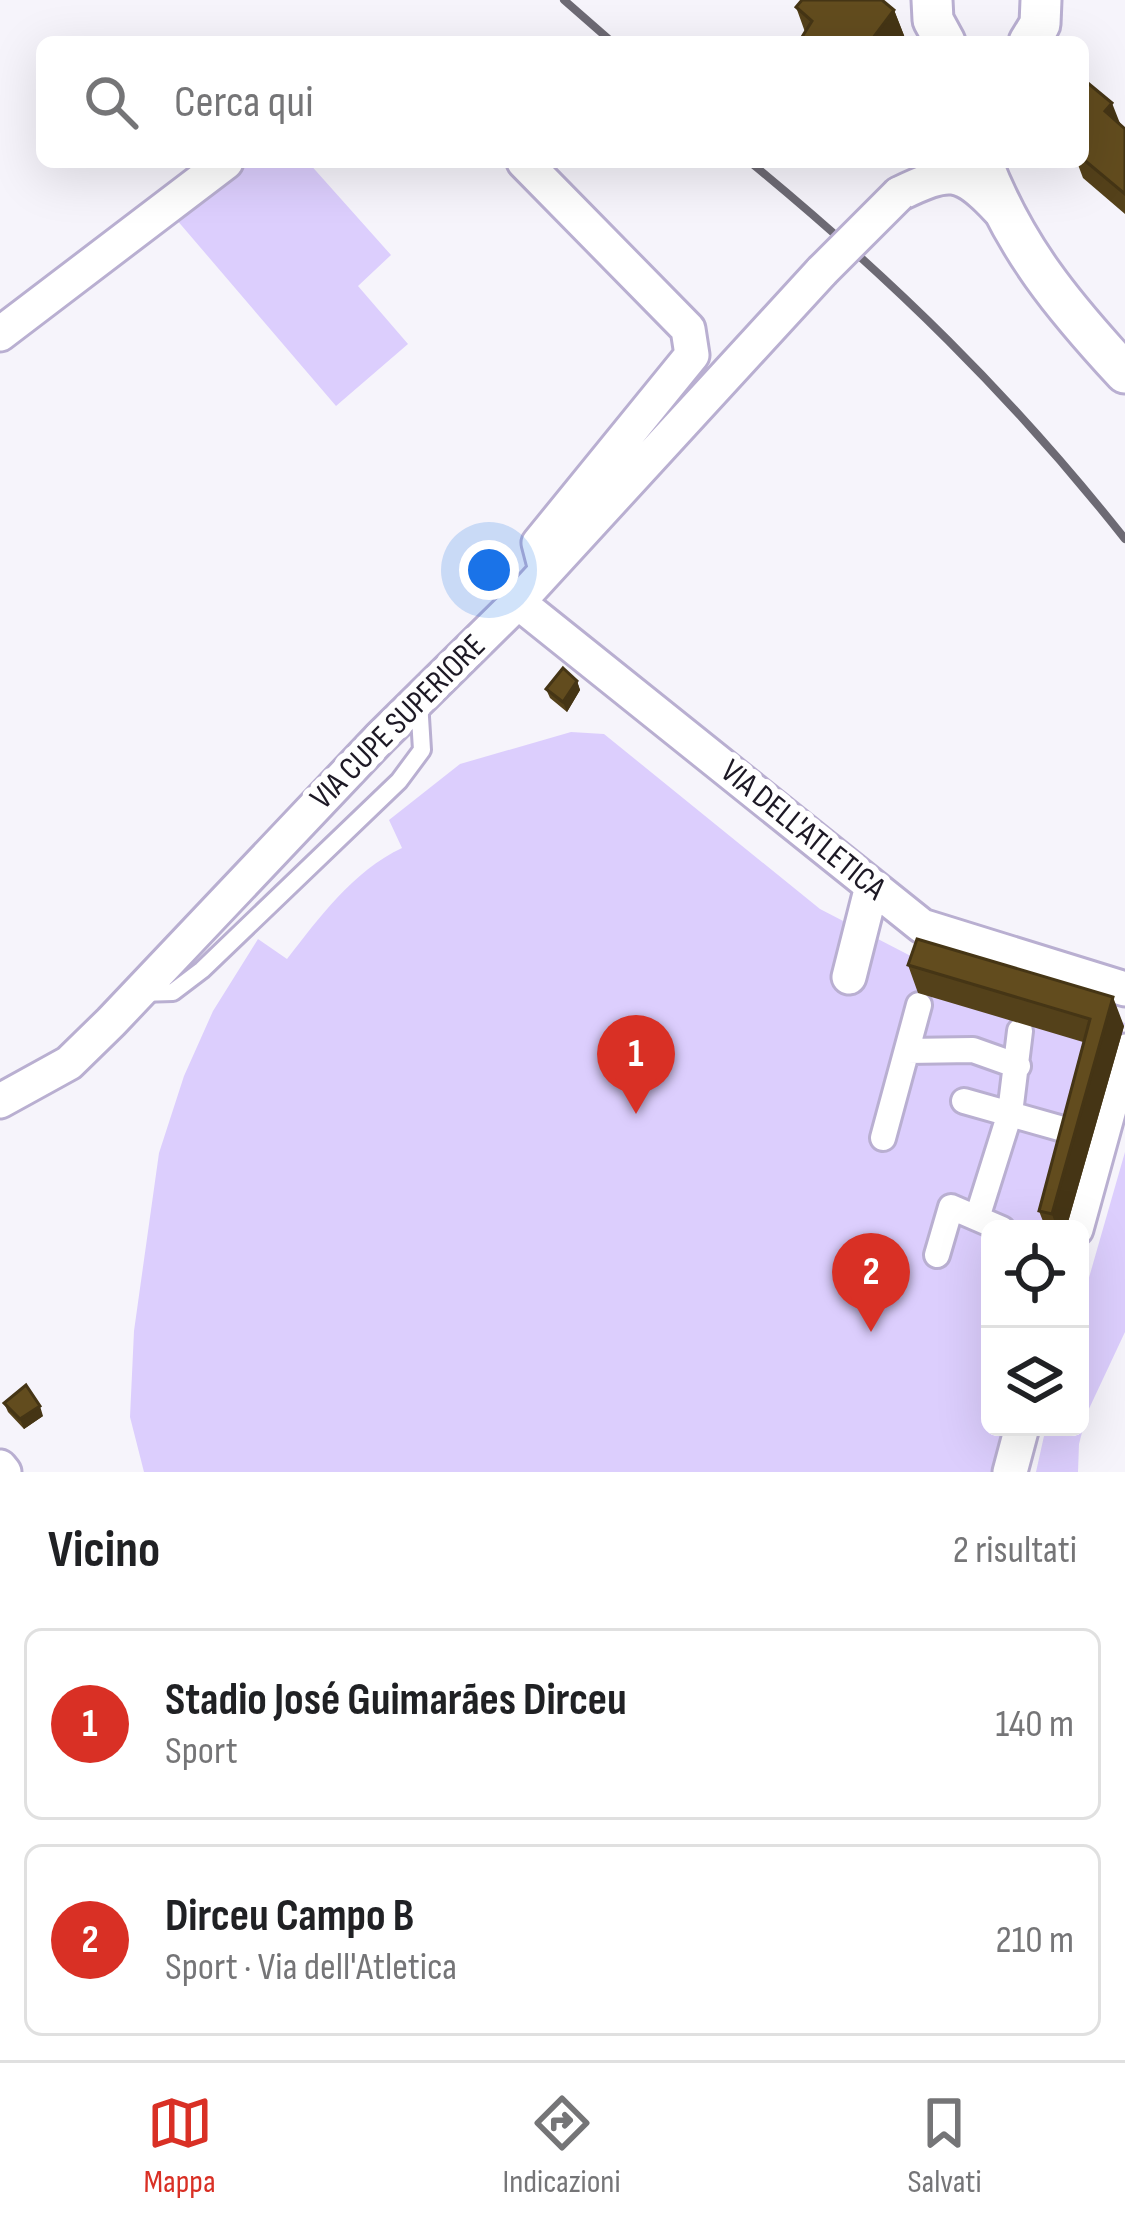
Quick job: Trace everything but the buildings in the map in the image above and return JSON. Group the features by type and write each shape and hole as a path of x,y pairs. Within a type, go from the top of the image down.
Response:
{"street":[{"path":"2,330 218,168"},
{"path":"530,168 688,329 692,355 539,543 546,569"},
{"name":"VIA CUPE SUPERIORE","path":"0,1101 69,1063 518,602 918,168"},
{"path":"984,168 1002,214 1038,274 1125,373"},
{"path":"1003,168 1030,228 1057,270 1125,342"},
{"path":"899,194 950,174 975,184 1002,214"},
{"name":"VIA DELL'ATLETICA","path":"518,602 922,926 1125,988"},
{"path":"849,977 872,886"},
{"path":"883,1138 919,1005"},
{"path":"976,1218 1010,1113 1020,1031"},
{"path":"907,1051 973,1050 1018,1066"},
{"path":"1078,1220 1125,1051"},
{"path":"964,1101 1070,1131"},
{"path":"937,1256 951,1207 981,1220"},
{"path":"1010,1472 1020,1436"}],"shaded area":[{"path":"244,168 313,168 391,255 358,286 408,344 336,406 176,219"},
{"path":"571,732 604,734 820,909 932,967 1125,1023 1071,1220 981,1220 981,1436 1013,1436 1003,1472 144,1472 130,1417 134,1331 159,1153 184,1076 213,1011 258,939 287,959 353,882 402,848 389,820 460,764"},
{"path":"1125,1152 1125,1332 1089,1409 1089,1328 1089,1278"},
{"path":"1044,1436 1081,1436 1078,1472 1036,1472"}],"railway":[{"path":"564,0 605,36"},
{"path":"757,168 948,340 1039,436 1125,539"}],"place":[{"name":"Stadio José Guimarães Dirceu","path":"636,1114"},
{"name":"Dirceu Campo B","path":"871,1332"}]}
